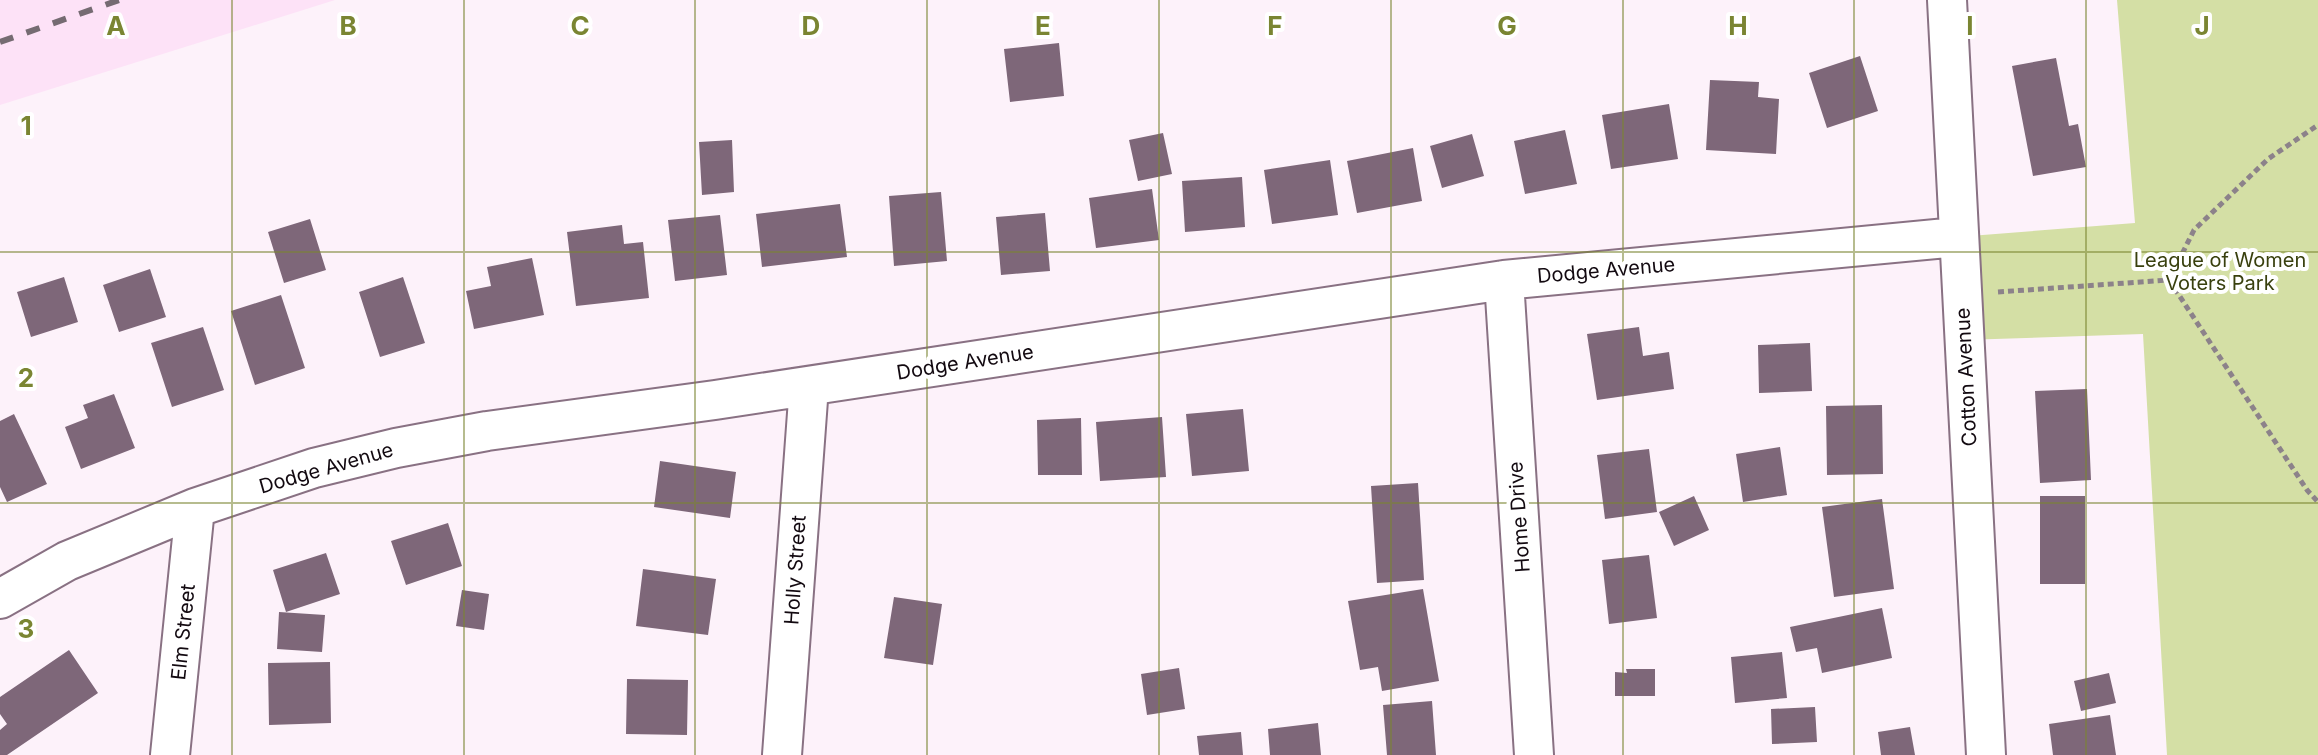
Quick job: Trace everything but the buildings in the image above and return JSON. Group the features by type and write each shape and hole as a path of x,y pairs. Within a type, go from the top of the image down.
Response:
{"street":[{"name":"Cotton Avenue","path":"1947,0 1986,755"},
{"name":"Dodge Avenue","path":"0,599 67,561 195,508 314,468 396,448 487,431 809,386 1504,280 1957,237"},
{"name":"Home Drive","path":"1504,280 1534,755"},
{"name":"Holly Street","path":"782,755 809,386"},
{"name":"Elm Street","path":"170,755 195,508"}],"path":[{"path":"2169,280 2194,230 2268,159 2318,125"},
{"path":"1962,294 2169,280"},
{"path":"2169,280 2298,477 2318,502"}],"shaded area":[{"path":"0,0 335,0 0,105"}],"green space":[{"name":"League of Women Voters Park","path":"2117,0 2318,0 2318,755 2167,755 2143,334 1963,340 1957,237 2135,223"}],"railway":[{"path":"0,42 119,0"}]}
